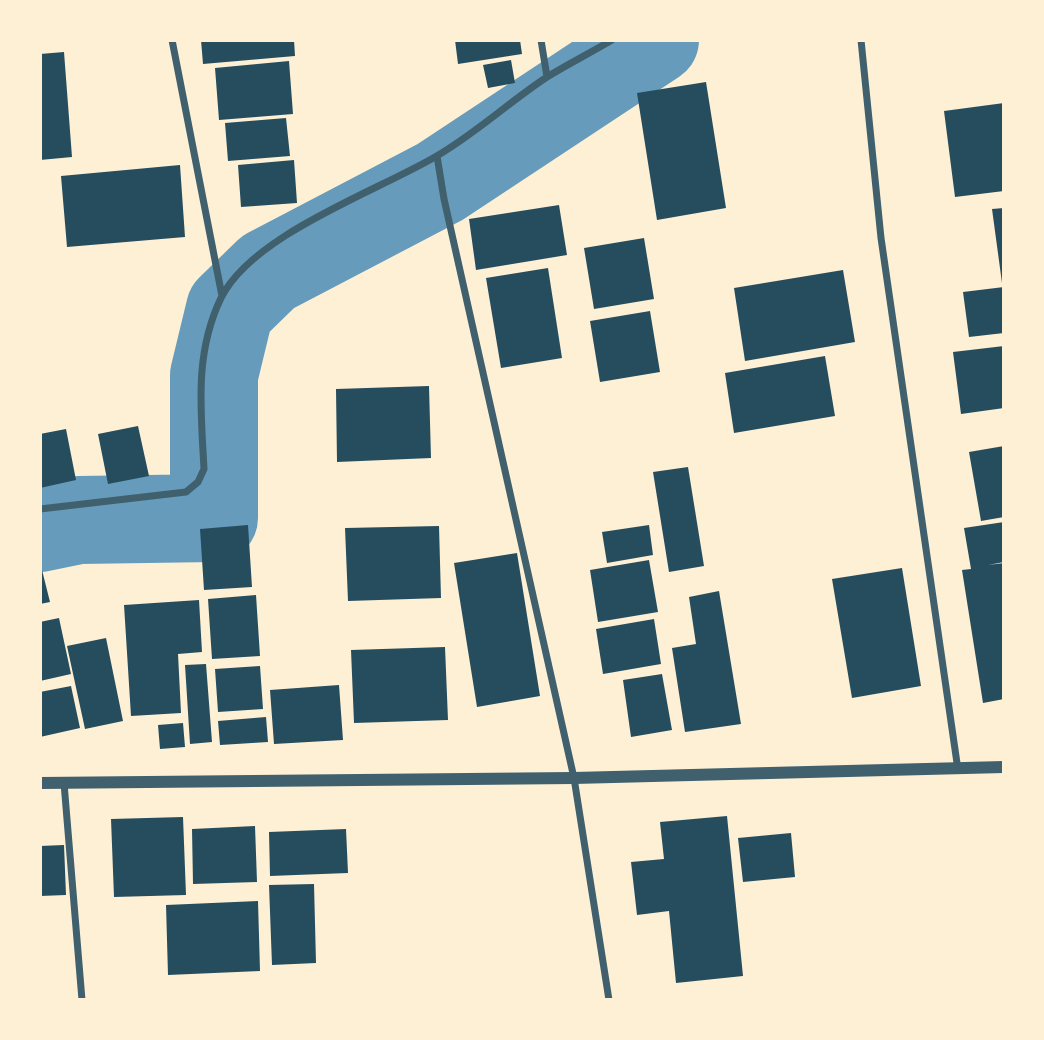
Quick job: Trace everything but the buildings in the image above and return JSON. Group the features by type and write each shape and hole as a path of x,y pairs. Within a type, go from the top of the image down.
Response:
{"street":[{"path":"172,40 222,296"},
{"path":"541,40 547,77"},
{"path":"40,509 186,492 198,482 204,470 201,366 204,340 222,296 248,265 296,229 437,156 547,77 612,40"},
{"path":"861,40 881,238 958,770"},
{"path":"437,156 444,199 574,778 609,1000"},
{"path":"40,783 574,778 1004,767"},
{"path":"64,783 82,1000"}],"waterway":[{"path":"40,528 79,520 214,518 214,375 230,309 268,272 440,182 655,40"}]}
